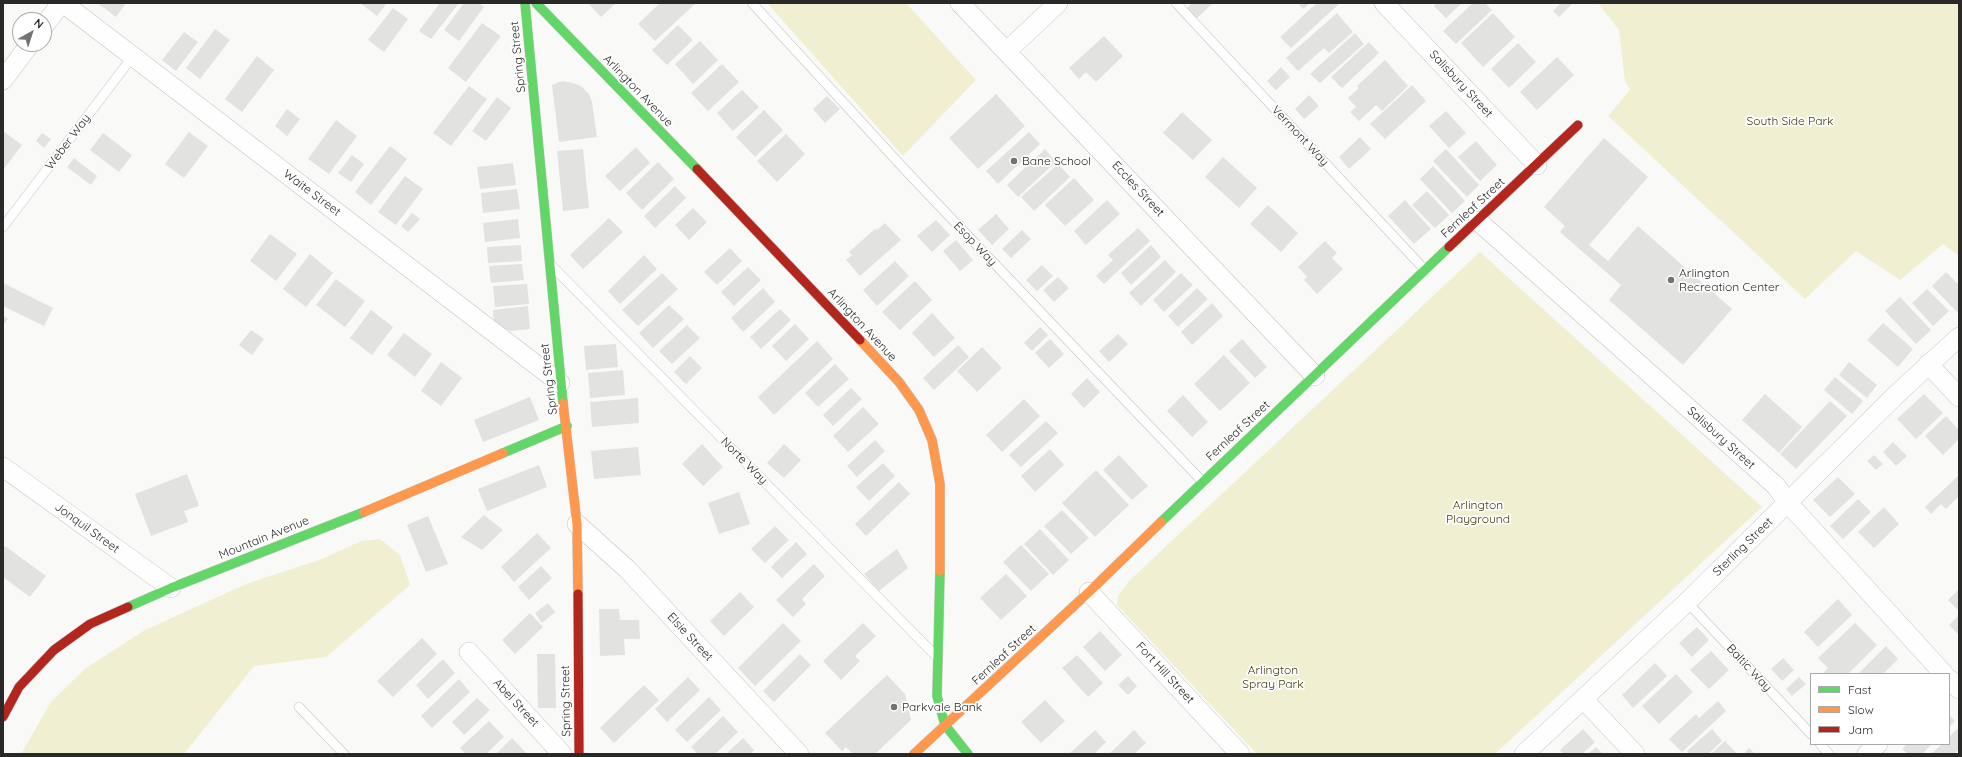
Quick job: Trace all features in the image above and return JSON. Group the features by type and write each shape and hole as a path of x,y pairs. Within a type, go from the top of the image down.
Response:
{"street":[{"path":"52,16 62,3"},
{"name":"Waite Street","path":"62,3 560,383"},
{"name":"Spring Street","path":"524,3 550,264 560,383 567,426 577,524 579,754"},
{"name":"Arlington Avenue","path":"536,3 810,287 899,382 919,410 932,440 940,484 941,524 937,696 945,725 968,754"},
{"name":"Eccles Street","path":"960,3 1315,376"},
{"path":"1007,51 1058,3"},
{"name":"Salisbury Street","path":"1384,3 1537,165"},
{"path":"3,80 24,52"},
{"name":"Fernleaf Street","path":"914,754 1089,592 1202,481 1315,376 1578,125"},
{"name":"Salisbury Street","path":"1478,221 1776,486 1788,503 1943,673"},
{"name":"Sterling Street","path":"1524,754 1687,602 1928,364 1959,337"},
{"path":"1928,364 1959,397"},
{"name":"Mountain Avenue","path":"3,717 19,687 54,650 90,624 171,588 368,510 567,426"},
{"name":"Jonquil Street","path":"3,468 171,588"},
{"name":"Elsie Street","path":"577,524 627,569 799,754"},
{"name":"Fort Hill Street","path":"1089,592 1240,754"},
{"name":"Abel Street","path":"469,652 562,754"},
{"path":"1950,680 1959,689"},
{"path":"1583,699 1635,754"},
{"path":"1867,754 1877,745"}],"lane":[{"name":"Esop Way","path":"752,3 908,173 1202,481"},
{"name":"Vermont Way","path":"1176,3 1425,270"},
{"name":"Weber Way","path":"3,228 133,56"},
{"name":"Norte Way","path":"550,264 938,658"},
{"name":"Baltic Way","path":"1687,602 1810,733"},
{"path":"299,707 344,754"},
{"path":"1821,745 1829,754"}],"green space":[{"path":"767,3 906,3 976,80 903,156"},
{"name":"South Side Park","path":"1598,3 1959,3 1959,256 1943,244 1900,280 1856,251 1805,299 1608,116 1630,90 1625,81 1619,30"},
{"name":"Arlington Playground","path":"1480,252 1762,507 1495,754 1257,754 1117,605 1118,596 1129,581"},
{"path":"380,539 400,555 410,585 326,657 254,666 184,754 21,754 51,702 86,668 145,630 246,584 322,559 361,541"}],"building":[{"path":"97,3 126,3 116,17"},
{"path":"360,3 387,3 377,16"},
{"path":"440,3 459,3 431,39 419,31"},
{"path":"464,3 479,3 484,7 459,41 444,30"},
{"path":"588,3 616,3 601,17"},
{"path":"660,3 696,3 655,41 638,24"},
{"path":"1192,3 1213,3 1196,19 1187,8"},
{"path":"1298,3 1310,3 1303,9"},
{"path":"1317,3 1340,3 1291,48 1280,37"},
{"path":"1437,3 1462,3 1446,18 1434,6"},
{"path":"1473,3 1485,3 1492,10 1456,44 1443,31"},
{"path":"1561,3 1573,3 1559,17 1553,11"},
{"path":"393,8 408,19 384,52 368,40"},
{"path":"1337,13 1353,32 1329,53 1324,48 1298,71 1286,58"},
{"path":"1493,13 1515,37 1483,67 1461,43"},
{"path":"482,23 501,36 466,82 448,68"},
{"path":"678,25 693,40 667,65 652,50"},
{"path":"215,29 230,40 200,79 186,68"},
{"path":"184,32 198,42 176,71 162,60"},
{"path":"1355,33 1364,44 1320,83 1310,74"},
{"path":"1104,36 1123,56 1096,82 1086,72 1079,79 1069,68"},
{"path":"700,41 718,60 693,84 675,64"},
{"path":"1369,42 1379,53 1342,88 1331,77"},
{"path":"1518,43 1536,62 1509,88 1491,69"},
{"path":"257,56 274,70 242,112 225,99"},
{"path":"1557,57 1574,75 1537,110 1520,92"},
{"path":"1385,60 1408,86 1382,111 1376,105 1359,121 1350,112 1356,107 1348,98 1359,88 1357,86"},
{"path":"722,64 739,82 708,111 691,93"},
{"path":"1281,67 1290,77 1276,90 1267,81"},
{"path":"562,81 581,86 589,94 592,102 597,137 559,142 552,85"},
{"path":"1412,85 1426,101 1385,139 1370,124"},
{"path":"469,86 487,99 451,146 433,133"},
{"path":"742,90 759,107 733,131 717,113"},
{"path":"996,94 1025,126 978,169 949,138"},
{"path":"1309,95 1319,106 1304,119 1295,109"},
{"path":"827,96 840,109 825,123 813,109"},
{"path":"497,97 511,108 486,141 472,131"},
{"path":"287,109 300,119 287,136 275,126"},
{"path":"764,110 783,130 755,157 736,137"},
{"path":"1446,111 1466,133 1449,148 1429,126"},
{"path":"1182,112 1212,140 1193,160 1163,133"},
{"path":"336,120 357,136 329,174 308,159"},
{"path":"3,131 22,145 3,170"},
{"path":"189,132 208,146 184,178 165,164"},
{"path":"1029,132 1040,144 998,184 986,171"},
{"path":"42,133 51,139 44,148 36,141"},
{"path":"103,133 132,155 119,172 90,150"},
{"path":"786,134 805,154 777,182 757,161"},
{"path":"1360,137 1371,149 1349,169 1339,157"},
{"path":"1604,138 1648,177 1589,245 1608,261 1638,226 1732,309 1683,365 1609,300 1621,285 1560,232 1565,226 1544,207"},
{"path":"1476,141 1497,165 1480,181 1458,157"},
{"path":"390,146 407,159 371,205 355,192"},
{"path":"636,147 650,163 620,191 605,176"},
{"path":"583,149 589,208 563,211 557,151"},
{"path":"1045,149 1056,162 1018,197 1007,185"},
{"path":"1446,149 1479,185 1467,197 1433,161"},
{"path":"352,155 364,164 351,182 338,173"},
{"path":"1223,157 1257,188 1239,208 1205,177"},
{"path":"74,158 97,176 91,185 67,167"},
{"path":"658,162 674,179 642,210 626,193"},
{"path":"513,163 516,185 480,189 477,167"},
{"path":"1058,164 1070,177 1034,211 1021,197"},
{"path":"1433,166 1465,201 1452,213 1420,179"},
{"path":"405,176 423,189 396,225 378,212"},
{"path":"1074,178 1094,200 1065,226 1045,205"},
{"path":"675,186 686,198 655,228 644,216"},
{"path":"517,189 520,209 483,213 481,193"},
{"path":"1427,191 1449,215 1435,228 1412,205"},
{"path":"1107,200 1120,214 1086,245 1074,231"},
{"path":"1405,200 1431,229 1414,244 1388,216"},
{"path":"1268,205 1298,233 1281,252 1250,224"},
{"path":"693,208 707,222 689,240 675,225"},
{"path":"412,213 420,219 408,232 401,226"},
{"path":"996,214 1009,229 992,245 978,230"},
{"path":"609,218 623,232 583,269 570,255"},
{"path":"518,219 520,238 485,242 483,223"},
{"path":"936,220 950,235 932,252 917,236"},
{"path":"885,223 901,240 860,276 846,260 852,255 849,252 875,229 877,230"},
{"path":"1138,228 1150,241 1104,284 1096,276 1113,260 1108,255"},
{"path":"1022,230 1031,239 1011,258 1002,249"},
{"path":"270,234 297,254 276,281 250,261"},
{"path":"956,240 973,260 960,271 943,251"},
{"path":"1325,241 1337,253 1332,258 1343,269 1317,294 1304,280 1307,277 1298,267"},
{"path":"521,245 522,261 488,263 487,247"},
{"path":"1151,245 1161,257 1131,285 1121,273"},
{"path":"730,248 742,261 717,285 704,272"},
{"path":"310,254 333,273 306,307 283,289"},
{"path":"644,255 657,269 620,304 608,291"},
{"path":"1165,260 1176,272 1141,306 1129,293"},
{"path":"895,261 909,276 877,306 863,290"},
{"path":"522,264 524,280 491,283 489,266"},
{"path":"1042,265 1053,276 1037,291 1026,280"},
{"path":"748,267 761,280 734,306 721,292"},
{"path":"1946,272 1959,285 1959,311 1957,312 1932,286"},
{"path":"662,273 678,289 638,326 622,310"},
{"path":"1181,273 1193,285 1164,312 1153,300"},
{"path":"1058,277 1069,288 1054,302 1043,290"},
{"path":"336,279 365,301 345,327 316,305"},
{"path":"915,281 932,300 900,330 882,312"},
{"path":"3,283 53,308 44,326 3,306"},
{"path":"527,284 529,304 495,307 493,286"},
{"path":"763,288 775,302 743,332 731,318"},
{"path":"1197,288 1208,299 1178,327 1168,316"},
{"path":"1927,289 1949,311 1933,326 1912,303"},
{"path":"1900,297 1931,330 1916,344 1885,311"},
{"path":"1212,303 1223,316 1192,345 1181,332"},
{"path":"669,305 684,319 653,348 639,333"},
{"path":"528,306 530,329 510,331 494,322 493,310"},
{"path":"780,309 791,320 761,349 750,337"},
{"path":"371,310 393,327 372,355 350,338"},
{"path":"932,313 955,338 934,357 912,333"},
{"path":"3,315 8,319 3,325"},
{"path":"1883,323 1913,349 1898,367 1867,340"},
{"path":"795,324 809,339 786,361 772,346"},
{"path":"687,325 700,338 672,364 659,351"},
{"path":"1040,327 1048,335 1032,351 1024,343"},
{"path":"251,330 264,339 252,355 239,345"},
{"path":"404,333 432,354 415,377 387,355"},
{"path":"1118,334 1128,344 1109,362 1099,351"},
{"path":"1050,339 1064,354 1049,368 1035,353"},
{"path":"1242,339 1267,367 1255,378 1229,351"},
{"path":"817,341 833,359 774,415 758,397"},
{"path":"616,344 618,367 586,370 584,346"},
{"path":"958,345 969,357 934,390 923,378"},
{"path":"982,347 1002,368 977,392 957,371"},
{"path":"1224,355 1250,383 1220,411 1194,384"},
{"path":"690,356 702,368 686,384 674,372"},
{"path":"441,362 462,378 441,406 421,391"},
{"path":"1849,362 1877,385 1867,398 1839,375"},
{"path":"835,364 849,379 818,407 805,393"},
{"path":"623,370 625,395 590,398 588,373"},
{"path":"1835,377 1863,401 1852,414 1824,390"},
{"path":"1087,378 1100,392 1084,408 1071,394"},
{"path":"851,388 862,399 833,426 823,415"},
{"path":"1765,394 1802,427 1779,453 1742,420"},
{"path":"1924,394 1943,413 1916,439 1897,419"},
{"path":"1183,395 1208,422 1192,437 1167,411"},
{"path":"530,397 539,420 483,442 474,420"},
{"path":"638,398 639,423 592,427 590,402"},
{"path":"1024,399 1040,416 1002,452 986,435"},
{"path":"1830,401 1847,416 1796,469 1780,454"},
{"path":"863,407 879,424 848,452 833,436"},
{"path":"1946,416 1959,430 1959,439 1943,455 1925,436"},
{"path":"1046,421 1058,433 1021,467 1009,455"},
{"path":"875,440 885,451 857,477 847,466"},
{"path":"1893,442 1907,456 1896,466 1883,452"},
{"path":"702,444 723,467 703,486 682,464"},
{"path":"784,444 801,460 784,478 767,463"},
{"path":"638,447 641,475 594,479 591,451"},
{"path":"1050,449 1064,465 1035,492 1021,476"},
{"path":"1119,455 1148,486 1132,500 1103,470"},
{"path":"1874,455 1883,464 1876,470 1867,461"},
{"path":"883,463 895,476 869,501 856,487"},
{"path":"539,465 547,487 487,511 478,489"},
{"path":"1096,470 1129,505 1095,537 1062,503"},
{"path":"187,474 199,506 184,511 188,522 151,536 135,494"},
{"path":"1959,475 1959,496 1946,509 1941,504 1931,514 1925,507"},
{"path":"1838,477 1855,494 1830,517 1813,500"},
{"path":"899,482 910,494 866,536 855,524"},
{"path":"739,492 750,524 719,534 708,503"},
{"path":"1858,499 1871,512 1843,539 1830,526"},
{"path":"1884,507 1899,524 1874,548 1858,532"},
{"path":"1062,510 1089,538 1071,554 1044,526"},
{"path":"484,515 503,530 482,550 461,537"},
{"path":"428,516 448,564 426,572 407,525"},
{"path":"775,526 789,540 765,563 751,549"},
{"path":"1040,529 1069,560 1053,575 1024,544"},
{"path":"537,533 551,548 514,582 501,567"},
{"path":"796,542 807,554 782,578 771,567"},
{"path":"1021,545 1049,574 1031,591 1003,562"},
{"path":"5,546 46,576 30,597 3,577 3,549"},
{"path":"897,549 908,568 879,591 864,574"},
{"path":"814,564 825,576 802,599 806,604 793,617 776,600"},
{"path":"541,566 552,578 529,600 518,587"},
{"path":"1006,574 1027,596 1001,620 980,598"},
{"path":"1959,589 1959,611 1948,600"},
{"path":"740,592 754,607 724,636 710,621"},
{"path":"1838,599 1852,615 1818,647 1804,632"},
{"path":"548,603 555,612 542,623 535,613"},
{"path":"599,609 619,609 620,620 639,620 640,639 624,639 625,655 600,656"},
{"path":"530,613 543,627 515,654 502,640"},
{"path":"1959,615 1959,635 1949,625"},
{"path":"783,623 801,641 755,686 738,668"},
{"path":"863,623 876,636 855,656 860,661 841,680 823,661"},
{"path":"1855,623 1877,645 1849,673 1823,673 1828,668 1818,658"},
{"path":"1697,627 1709,640 1692,657 1679,643"},
{"path":"1100,631 1122,655 1105,671 1083,647"},
{"path":"422,638 437,654 393,697 377,681"},
{"path":"1886,646 1898,659 1884,673 1859,673"},
{"path":"1711,651 1729,670 1709,689 1690,670"},
{"path":"537,654 555,654 556,708 538,708"},
{"path":"800,654 811,665 774,702 763,691"},
{"path":"1077,655 1103,683 1088,697 1062,668"},
{"path":"1783,658 1794,670 1782,681 1771,669"},
{"path":"443,659 455,673 428,699 416,685"},
{"path":"1655,663 1667,676 1633,708 1622,695"},
{"path":"1676,674 1693,692 1659,724 1642,706"},
{"path":"887,675 905,694 911,720 875,754 853,754 846,747 842,751 825,733"},
{"path":"1128,676 1137,686 1128,695 1118,685"},
{"path":"688,677 700,690 667,722 655,709"},
{"path":"1799,677 1806,684 1792,696 1786,689"},
{"path":"459,679 470,692 432,728 421,716"},
{"path":"644,685 659,700 614,743 600,728"},
{"path":"709,697 721,710 687,742 675,730"},
{"path":"477,698 490,710 464,735 452,722"},
{"path":"1045,700 1065,721 1041,743 1021,722"},
{"path":"1718,701 1726,711 1682,752 1669,739 1696,714 1699,718"},
{"path":"723,716 738,732 715,754 698,754 691,747"},
{"path":"1950,716 1955,721 1950,726"},
{"path":"489,721 504,737 486,754 466,754 460,748"},
{"path":"1583,729 1595,742 1582,754 1563,754 1560,750"},
{"path":"1712,729 1722,741 1708,754 1690,754 1687,751"},
{"path":"1957,729 1959,731 1959,749 1954,754 1931,754 1941,745 1950,745 1950,736"},
{"path":"1095,730 1106,742 1094,754 1069,754"},
{"path":"1134,730 1146,743 1134,754 1109,754"},
{"path":"512,738 526,753 496,754"},
{"path":"743,738 754,750 750,754 726,754"},
{"path":"1725,741 1737,754 1711,754"},
{"path":"1906,745 1931,745 1922,754 1908,754 1902,749"},
{"path":"1596,747 1603,754 1588,754"},
{"path":"1749,748 1755,754 1744,754"}],"traffic: fast":[{"path":"525,3 563,403"},
{"path":"536,3 697,169"},
{"path":"1161,522 1449,247"},
{"path":"503,453 567,426"},
{"path":"128,607 171,588 364,512"},
{"path":"940,571 937,696 945,725 968,754"}],"traffic: slow":[{"path":"860,340 899,382 919,410 932,440 940,484 940,571"},
{"path":"563,403 577,524 578,594"},
{"path":"364,512 503,453"},
{"path":"914,754 1089,592 1161,522"}],"traffic: jam":[{"path":"1449,247 1578,125"},
{"path":"697,169 860,340"},
{"path":"578,594 579,754"},
{"path":"3,717 19,687 54,650 90,624 128,607"}],"place":[{"name":"Bane School","path":"1014,161"},
{"name":"Arlington Recreation Center","path":"1671,280"},
{"name":"Parkvale Bank","path":"894,707"}],"park label":[{"name":"Arlington Spray Park","path":"1273,677"}]}
